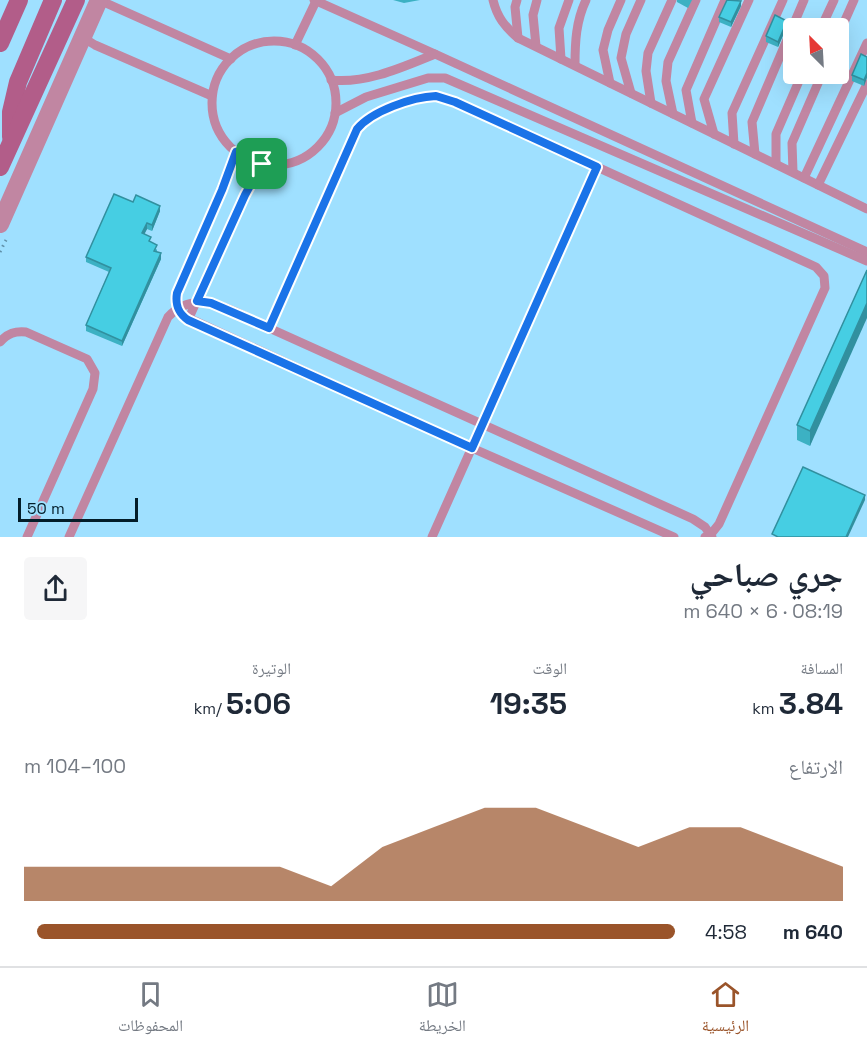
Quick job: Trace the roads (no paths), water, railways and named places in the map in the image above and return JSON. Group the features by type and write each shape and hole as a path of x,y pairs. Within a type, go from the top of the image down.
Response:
{"main road":[{"path":"0,43 19,0"},
{"path":"10,145 11,112 18,82 53,0"},
{"path":"0,167 76,0"}],"street":[{"path":"0,224 99,0"}],"lane":[{"path":"99,0 231,59"},
{"path":"295,45 315,0 867,252"},
{"path":"493,0 496,13 506,28 518,38 867,209"},
{"path":"517,0 515,7 518,38"},
{"path":"536,46 533,15 537,0"},
{"path":"561,59 560,28 569,0"},
{"path":"575,65 575,36 581,10 586,0"},
{"path":"610,83 603,50 608,30 621,0"},
{"path":"631,93 621,58 626,34 641,0"},
{"path":"651,103 646,70 648,53 672,0"},
{"path":"674,114 666,81 668,62 696,0"},
{"path":"692,123 686,90 725,0"},
{"path":"714,134 704,99 749,0"},
{"path":"734,144 732,113 783,0"},
{"path":"755,154 752,122 804,0"},
{"path":"826,18 834,0"},
{"path":"846,18 854,0"},
{"path":"82,37 95,45 212,96"},
{"path":"284,42 295,45 317,59 331,80 335,96 335,113 326,136 309,154 287,163 262,164 236,152 223,138 213,116 212,96 217,80 231,59 250,46 284,42"},
{"path":"804,178 867,43"},
{"path":"331,80 347,82 378,75 435,54"},
{"path":"335,113 366,97 428,78 445,78 867,261"},
{"path":"776,164 776,134 798,84"},
{"path":"793,172 792,143 818,84"},
{"path":"818,185 867,84"},
{"path":"69,537 168,317 177,308 197,301 211,303 269,328 693,519 705,527 709,536 719,524 825,288 824,276 816,267 446,98 422,97 374,114 357,129 269,328"},
{"path":"236,152 177,293 177,308 188,320 674,537"},
{"path":"188,320 245,195 262,164"},
{"path":"432,537 597,167"},
{"path":"0,342 8,334 17,331 26,332 87,359 95,373 93,389 27,537"}]}
